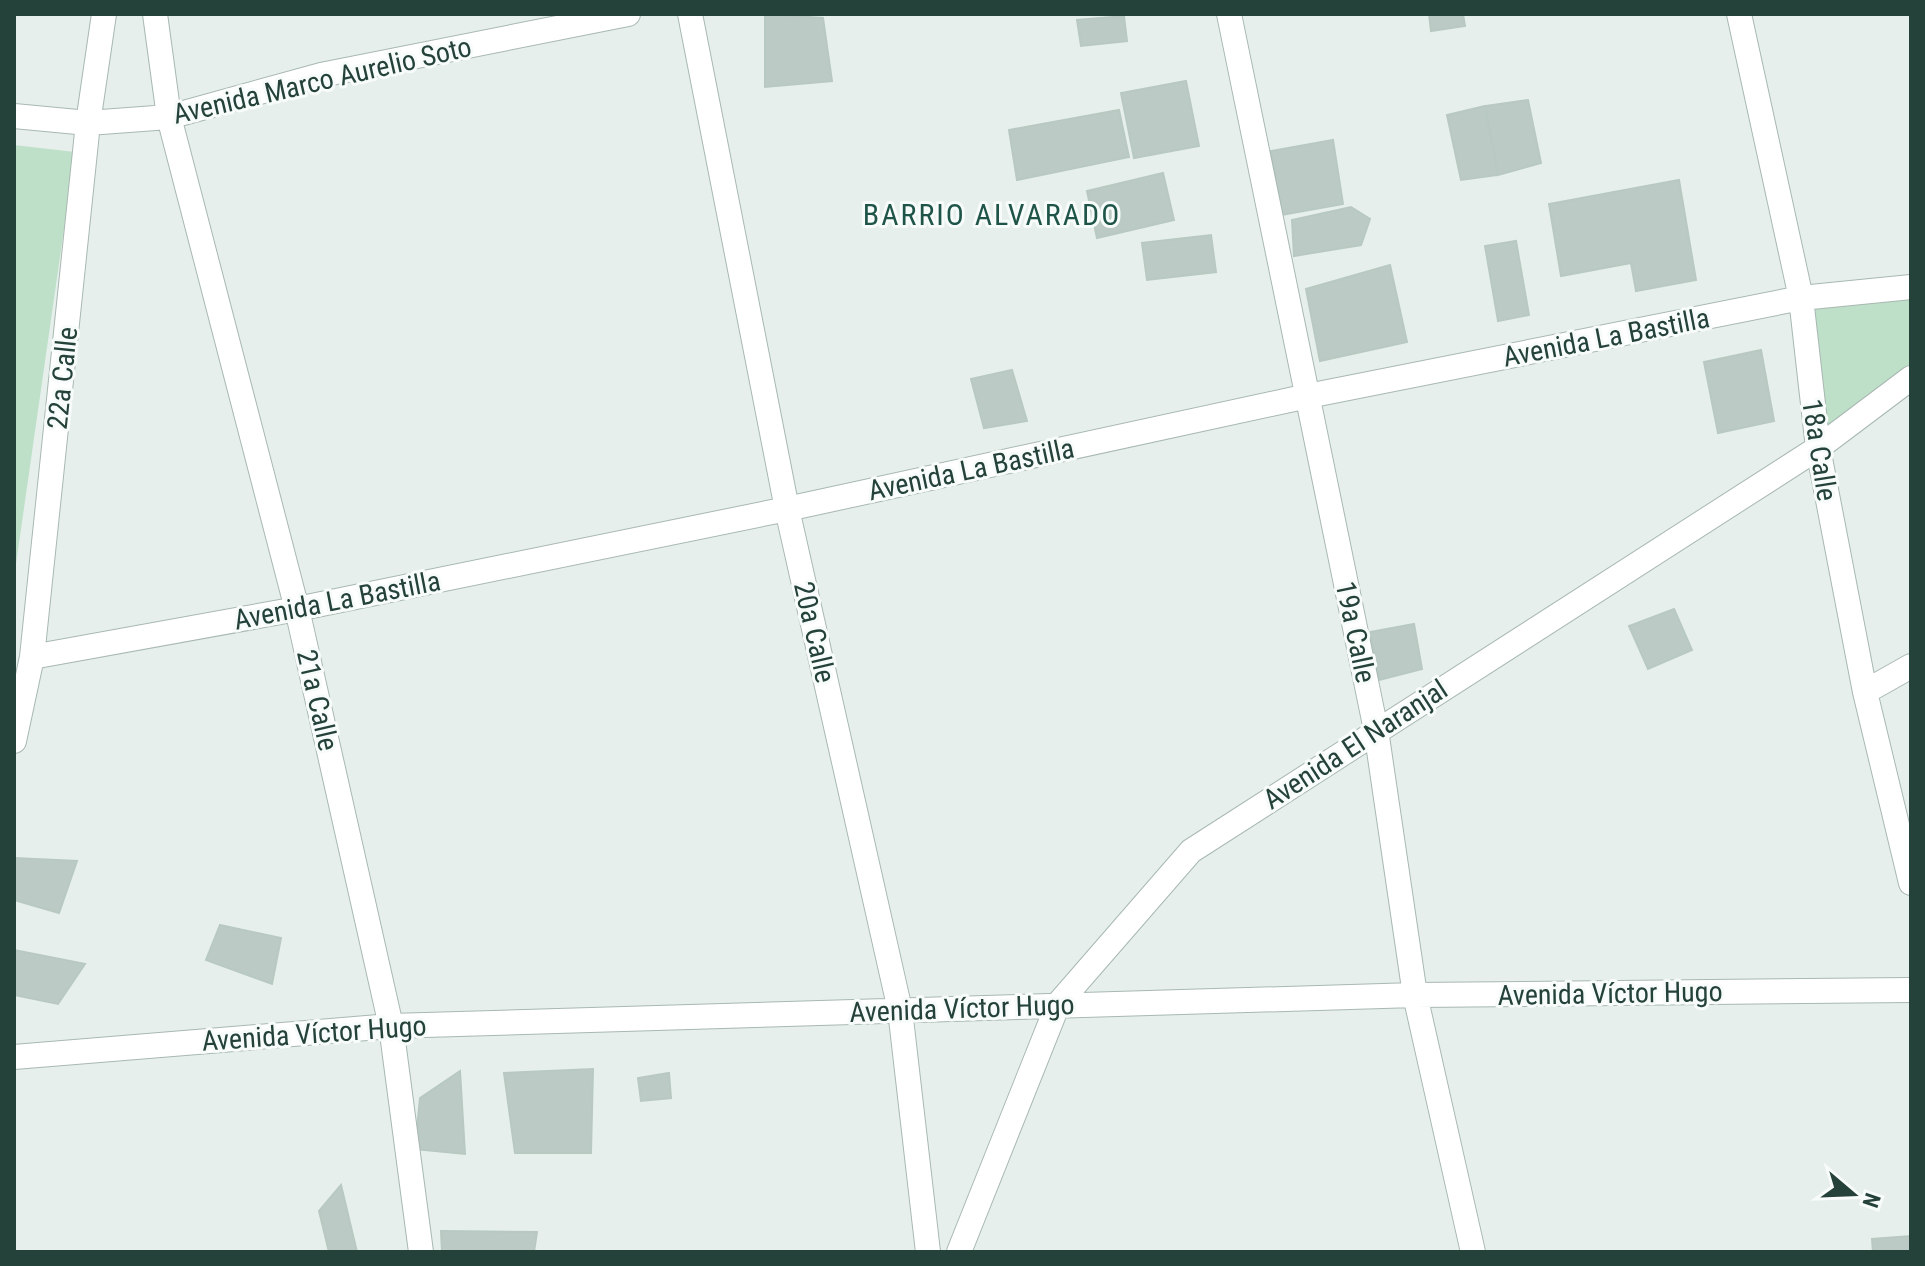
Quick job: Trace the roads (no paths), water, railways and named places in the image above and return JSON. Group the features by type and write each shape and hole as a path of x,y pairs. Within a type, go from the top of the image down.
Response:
{"street":[{"name":"22a Calle","path":"14,741 32,657 88,123 104,14"},
{"name":"21a Calle","path":"155,14 169,117 297,609 391,1026 421,1252"},
{"name":"Avenida Marco Aurelio Soto","path":"14,116 88,123 169,117 321,75 628,14"},
{"name":"20a Calle","path":"690,14 787,509 900,1010 928,1252"},
{"name":"19a Calle","path":"1229,14 1376,730 1415,995 1473,1252"},
{"name":"18a Calle","path":"1739,14 1801,298 1818,448 1865,692 1911,883"},
{"name":"Avenida La Bastilla","path":"32,657 297,609 787,509 1308,396 1801,298 1911,287"},
{"name":"Avenida El Naranjal","path":"959,1252 1058,1004 1191,851 1818,448 1911,378"},
{"path":"1865,692 1911,666"},
{"name":"Avenida Víctor Hugo","path":"14,1057 391,1026 1415,995 1911,990"}],"district":[{"name":"BARRIO ALVARADO","path":"992,215"}]}
